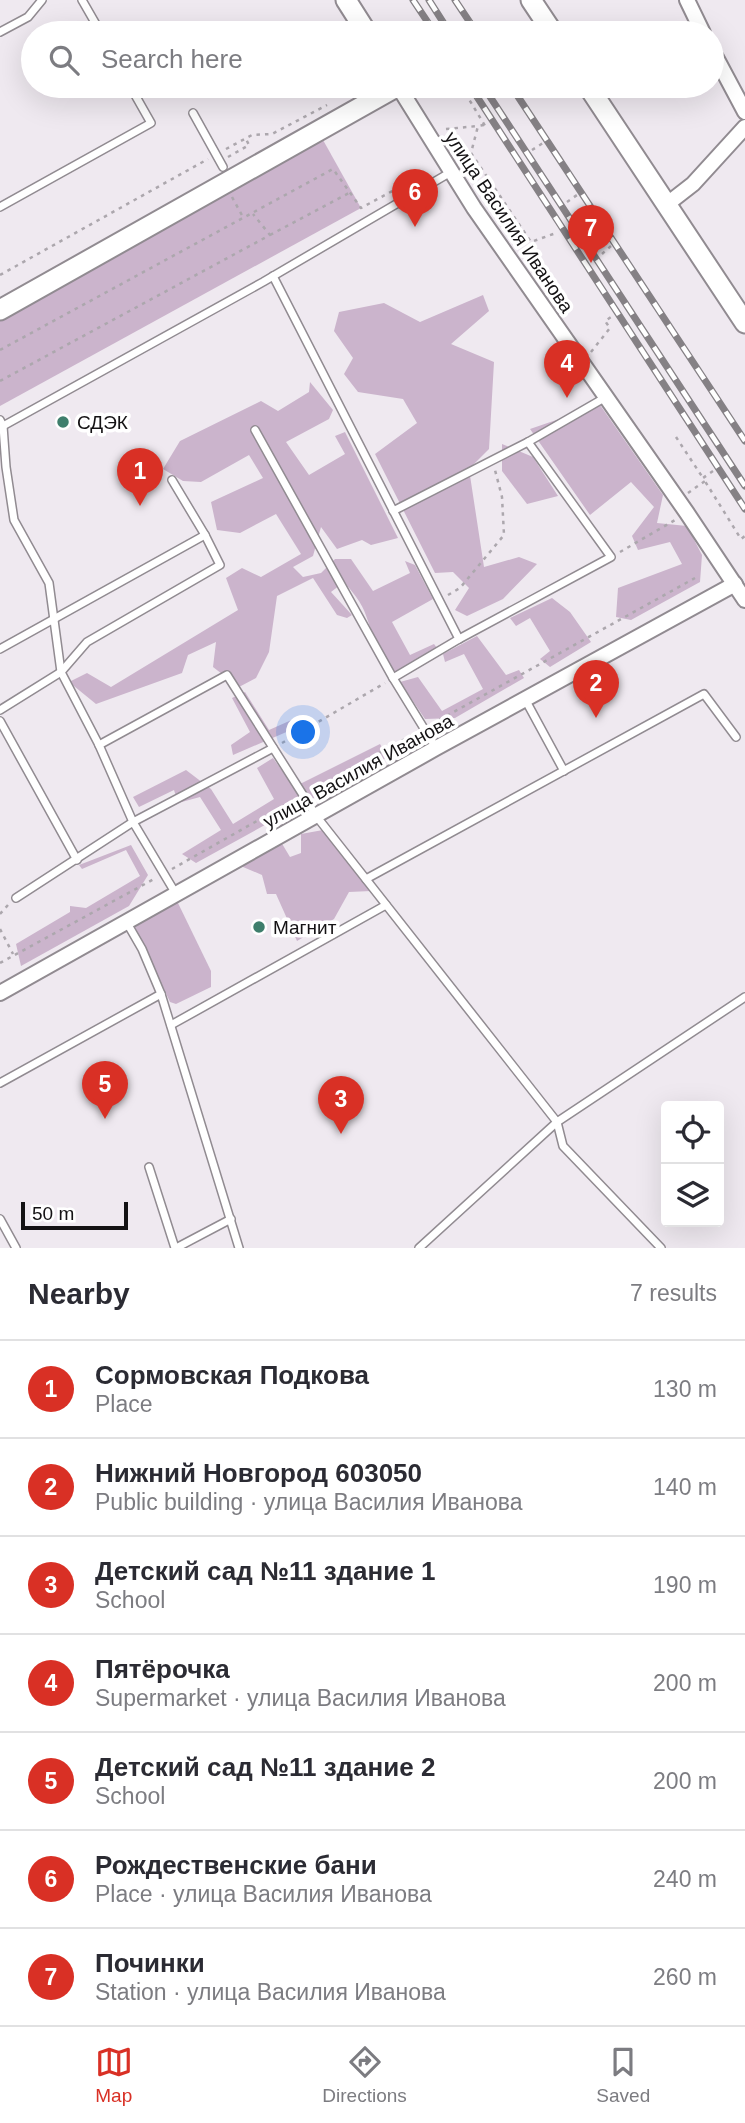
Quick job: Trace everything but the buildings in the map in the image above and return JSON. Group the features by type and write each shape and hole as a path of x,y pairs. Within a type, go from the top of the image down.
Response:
{"street":[{"path":"346,0 360,21"},
{"path":"531,0 545,21"},
{"path":"687,0 698,21"},
{"path":"724,73 745,112"},
{"path":"0,310 377,98"},
{"name":"улица Василия Иванова","path":"405,98 451,172 745,600"},
{"path":"596,98 745,323"},
{"path":"667,205 702,175 745,127"},
{"name":"улица Василия Иванова","path":"0,993 735,584"}],"lane":[{"path":"0,32 28,17 42,0"},
{"path":"82,0 94,21"},
{"path":"0,207 152,123 138,98"},
{"path":"193,113 223,167"},
{"path":"176,895 133,822 99,745 61,672 49,583 14,520 2,423 272,276 451,172"},
{"path":"272,276 459,639"},
{"path":"393,511 528,442 606,397"},
{"path":"255,430 393,678 436,748"},
{"path":"393,678 611,557 528,442"},
{"path":"0,710 61,672 88,642 220,565 172,480"},
{"path":"0,649 205,535"},
{"path":"99,745 227,675 317,817 557,1122 563,1146 661,1248"},
{"path":"366,879 704,694 736,737"},
{"path":"526,701 564,771"},
{"path":"0,721 77,860"},
{"path":"16,898 133,822 273,748"},
{"path":"171,1025 386,905"},
{"path":"127,923 142,949 161,994 239,1248"},
{"path":"0,1083 161,994"},
{"path":"419,1248 557,1122 745,997"},
{"path":"149,1167 175,1248 230,1219"},
{"path":"0,1219 16,1248"}],"path":[{"path":"468,98 487,129"},
{"path":"0,275 252,135 272,134 329,104"},
{"path":"446,129 484,125"},
{"path":"478,126 471,153 531,242 556,233"},
{"path":"228,157 249,145 246,139"},
{"path":"532,150 543,143"},
{"path":"0,350 333,169 361,208 421,176"},
{"path":"0,382 349,193"},
{"path":"231,194 244,219"},
{"path":"567,202 577,195"},
{"path":"253,214 270,235"},
{"path":"601,254 611,246"},
{"path":"582,363 610,328 605,321 611,317"},
{"path":"676,437 743,538"},
{"path":"439,601 460,587 503,535 502,497 493,460"},
{"path":"678,499 713,471"},
{"path":"611,557 687,513"},
{"path":"273,748 393,678"},
{"path":"0,962 165,873"},
{"path":"0,929 13,955"}],"shaded area":[{"path":"318,131 361,208 0,406 0,310"},
{"path":"483,295 489,311 451,344 494,362 489,449 469,469 484,567 519,557 537,564 503,599 467,616 455,610 469,588 453,572 435,573 375,454 417,423 403,399 358,392 344,374 353,358 334,331 339,312 384,303 420,322"},
{"path":"310,382 333,410 329,419 286,442 309,475 345,454 335,436 345,432 398,538 371,545 362,540 337,549 321,527 313,556 293,567 303,577 321,573 335,559 351,559 373,591 410,573 405,561 415,565 433,599 392,622 410,655 434,644 437,648 394,673 375,641 361,604 344,582 331,592 352,615 347,618 337,615 313,578 277,596 269,652 256,678 239,687 213,667 216,642 188,655 182,673 96,704 69,682 87,673 111,687 238,610 226,578 242,568 261,577 301,554 276,514 240,533 217,530 211,502 263,478 249,455 201,482 183,481 163,469 180,441 261,401 278,411 309,392"},
{"path":"600,405 663,495 657,523 687,526 702,555 700,582 631,620 616,617 618,588 682,564 670,542 638,550 632,536 654,507 631,482 590,515 530,429"},
{"path":"502,444 533,457 558,496 527,504 502,471"},
{"path":"552,598 570,612 591,642 550,667 540,659 550,651 530,618 516,626 510,618"},
{"path":"477,636 506,675 519,670 524,678 455,718 425,719 400,682 418,677 442,711 483,689 464,654 445,662 443,654"},
{"path":"245,692 269,730 296,718 298,727 233,755 231,745 250,732 232,698"},
{"path":"380,744 388,757 196,863 182,854 221,830 200,797 178,803 174,790 139,807 133,797 186,770 211,789 233,824 274,799 257,768 273,758 294,787"},
{"path":"323,830 371,891 349,892 334,919 297,941 276,894 267,894 262,875 236,864 281,842 290,857 301,853 301,834"},
{"path":"131,845 148,875 129,906 21,966 16,944 70,912 70,906 86,908 140,876 126,850 82,869 79,865"},
{"path":"177,901 211,971 211,987 176,1004 170,1002 135,927"}],"railway":[{"path":"413,0 427,21"},
{"path":"429,0 442,21"},
{"path":"455,0 469,21"},
{"path":"478,98 745,509"},
{"path":"491,98 745,486"},
{"path":"519,98 745,441"}],"place":[{"name":"Рождественские бани","path":"415,227"},
{"name":"Починки","path":"591,263"},
{"name":"Пятёрочка","path":"567,398"},
{"name":"СДЭК","path":"63,422"},
{"name":"Сормовская Подкова","path":"140,506"},
{"name":"Нижний Новгород 603050","path":"596,718"},
{"name":"Магнит","path":"259,927"},
{"name":"Детский сад №11 здание 2","path":"105,1119"},
{"name":"Детский сад №11 здание 1","path":"341,1134"}]}
